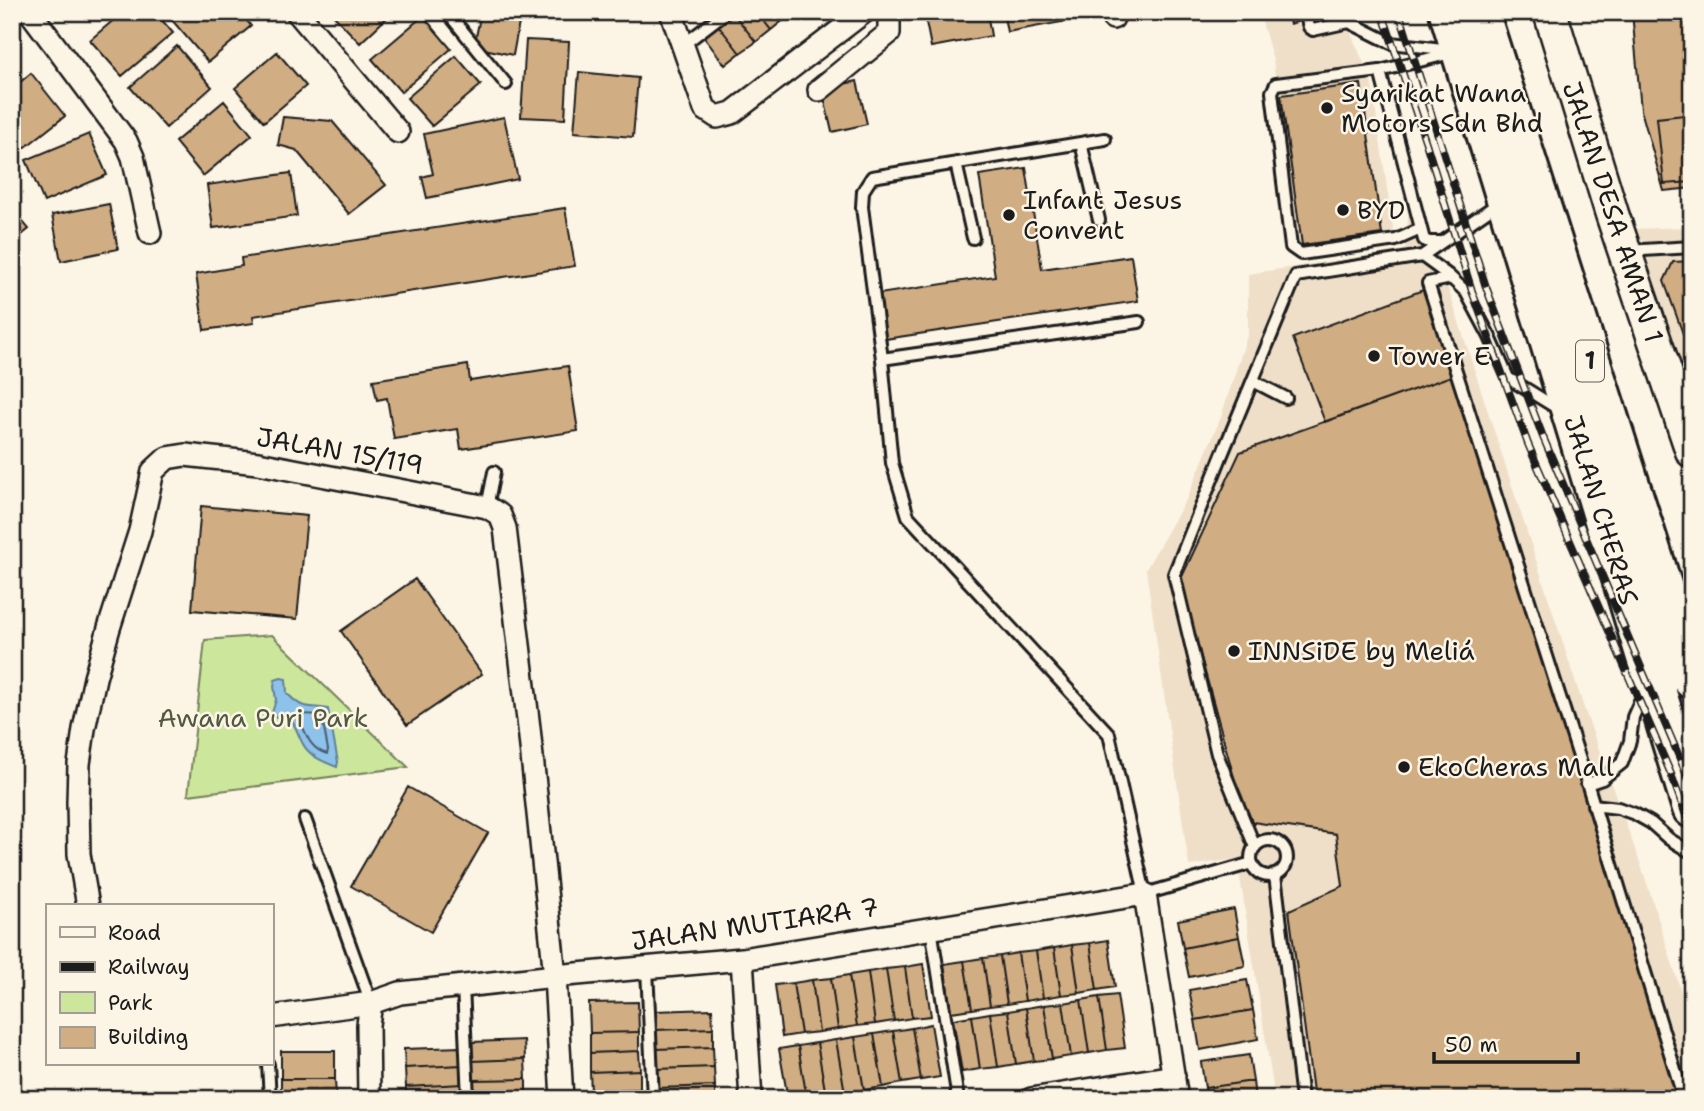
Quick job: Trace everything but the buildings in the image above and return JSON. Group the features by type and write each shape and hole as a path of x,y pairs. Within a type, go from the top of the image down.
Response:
{"highway":[{"name":"JALAN CHERAS","path":"1449,12 1481,30 1692,679"},
{"name":"JALAN CHERAS","path":"1481,30 1506,198 1692,808"}],"street":[{"path":"30,12 126,141 133,158 150,233"},
{"path":"297,12 398,132"},
{"path":"671,12 705,109 717,117 732,113 864,12"},
{"path":"819,90 889,33 890,12"},
{"name":"JALAN DESA AMAN 1","path":"1550,12 1625,251 1692,451"},
{"name":"JALAN 15/119","path":"88,904 79,854 79,764 84,729 105,640 140,531 153,471 166,458 185,455 258,463 486,507"},
{"path":"486,507 500,516 505,528 555,976 562,1099"},
{"path":"1145,894 1177,1099"},
{"name":"JALAN MUTIARA 7","path":"372,1003 400,993 463,985 742,960 1145,894"},
{"path":"742,960 751,1099"},
{"path":"273,1017 372,1003 368,1025 369,1099"},
{"path":"1031,1099 1174,1076"}],"lane":[{"path":"447,12 506,84"},
{"path":"683,45 726,12"},
{"path":"1305,12 1309,27 1313,30 1348,17 1391,43 1481,30"},
{"path":"1420,229 1396,240 1301,254 1292,247 1272,92 1276,84 1380,71 1481,30"},
{"path":"1380,71 1420,229 1424,240 1439,242"},
{"path":"1105,139 872,177 863,191 862,207 883,359 892,463 908,516 1110,734 1145,894 1252,863"},
{"path":"1081,143 1099,220"},
{"path":"956,163 973,238"},
{"path":"1255,847 1217,754 1174,575 1296,276 1422,256 1506,198"},
{"path":"1625,251 1692,247"},
{"path":"1422,256 1466,292 1508,378 1573,418"},
{"path":"1451,278 1428,283 1684,1099"},
{"path":"883,359 1139,322"},
{"path":"1253,381 1286,398"},
{"path":"486,507 494,472"},
{"path":"1587,784 1602,779 1622,763 1630,741 1633,718 1651,675"},
{"path":"1593,805 1618,808 1635,814 1692,853"},
{"path":"305,819 372,1003"},
{"path":"1266,841 1278,843 1286,852 1284,869 1275,875 1258,873 1252,863 1255,847 1266,841"},
{"path":"1275,875 1302,1099"},
{"path":"931,928 958,1099"},
{"path":"647,968 653,1099"},
{"path":"463,985 468,1099"},
{"path":"268,1066 270,1099"}],"shaded area":[{"path":"1259,12 1344,12 1371,79 1394,235 1303,249 1295,243 1273,60"},
{"name":"EkoCheras Mall","path":"1409,207 1421,247 1434,245 1584,708 1644,874 1692,1026 1692,1099 1275,1099 1237,859 1189,866 1146,569 1187,498 1221,417 1248,333 1248,274 1405,250"},
{"path":"1692,227 1692,407 1630,229"}],"green space":[{"name":"Awana Puri Park","path":"272,635 408,767 188,795 205,640"}],"water":[{"path":"286,679 287,693 297,703 328,709 337,767 309,752 289,717 276,717 272,713 276,700 275,680"}],"railway":[{"path":"1382,12 1472,291 1528,444 1671,774 1692,832"},
{"path":"1399,12 1486,287 1543,437 1692,787"}],"place":[{"name":"Syarikat Wana Motors Sdn Bhd","path":"1327,108"},
{"name":"BYD","path":"1343,210"},
{"name":"Infant Jesus Convent","path":"1009,215"},
{"name":"Tower E","path":"1374,356"},
{"name":"INNSiDE by Meliá","path":"1234,651"},
{"name":"EkoCheras Mall","path":"1404,767"}]}
